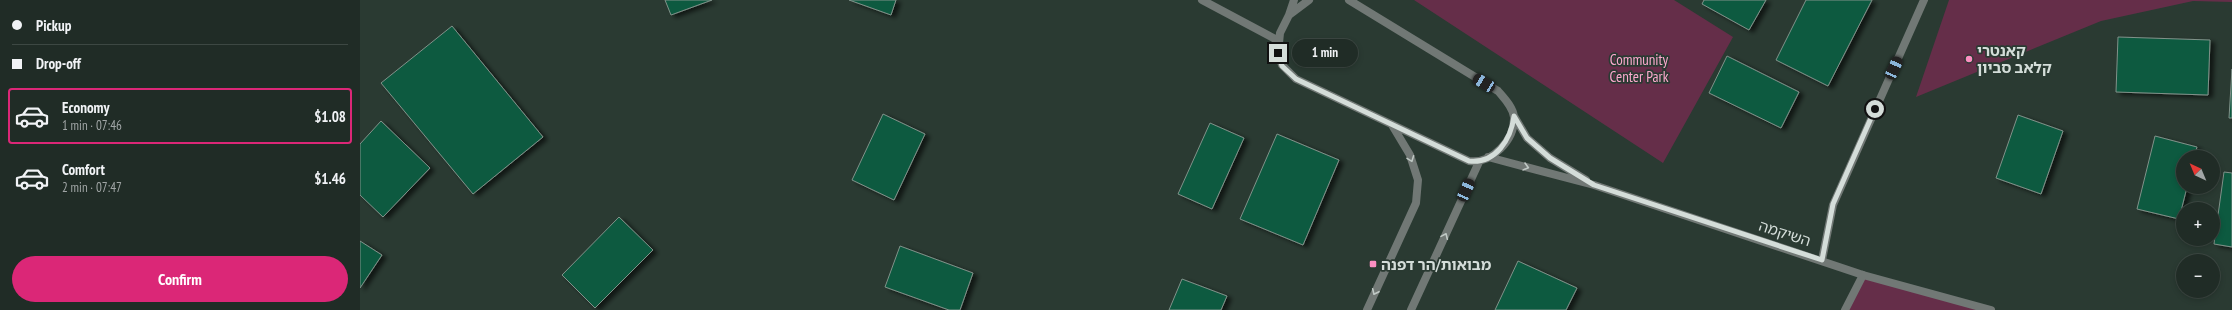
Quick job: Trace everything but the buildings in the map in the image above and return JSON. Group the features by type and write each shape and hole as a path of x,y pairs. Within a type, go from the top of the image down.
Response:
{"street":[{"path":"1202,0 1279,42"},
{"path":"1294,0 1290,15 1280,33 1278,53 1282,66 1296,79 1469,161 1478,162 1498,152 1511,133 1514,116"},
{"path":"1290,15 1309,0"},
{"name":"השיקמה","path":"1349,0 1498,91 1507,101 1527,138 1550,158 1594,185"},
{"path":"1822,260 1833,204 1924,0"},
{"path":"1367,310 1416,203 1418,180 1410,155 1392,125"},
{"name":"השיקמה","path":"1488,157 1594,185 1822,260 1863,275 1991,310"},
{"path":"1411,310 1478,162"},
{"path":"1845,310 1863,275"}],"green space":[{"name":"Community Center Park","path":"1414,0 1674,0 1733,37 1663,163"},
{"name":"קאנטרי קלאב סביון","path":"1949,0 2232,0 2232,2 2193,1 2101,21 1916,97"},
{"path":"1863,275 1991,310 1845,310"}],"place":[{"name":"קאנטרי קלאב סביון","path":"1969,59"},
{"name":"מבואות/הר דפנה","path":"1373,264"}],"route":[{"path":"1278,53 1282,66 1296,79 1469,161 1478,162 1498,152 1511,133 1514,116 1527,138 1550,158 1594,185 1822,260 1833,204 1875,109"}]}
